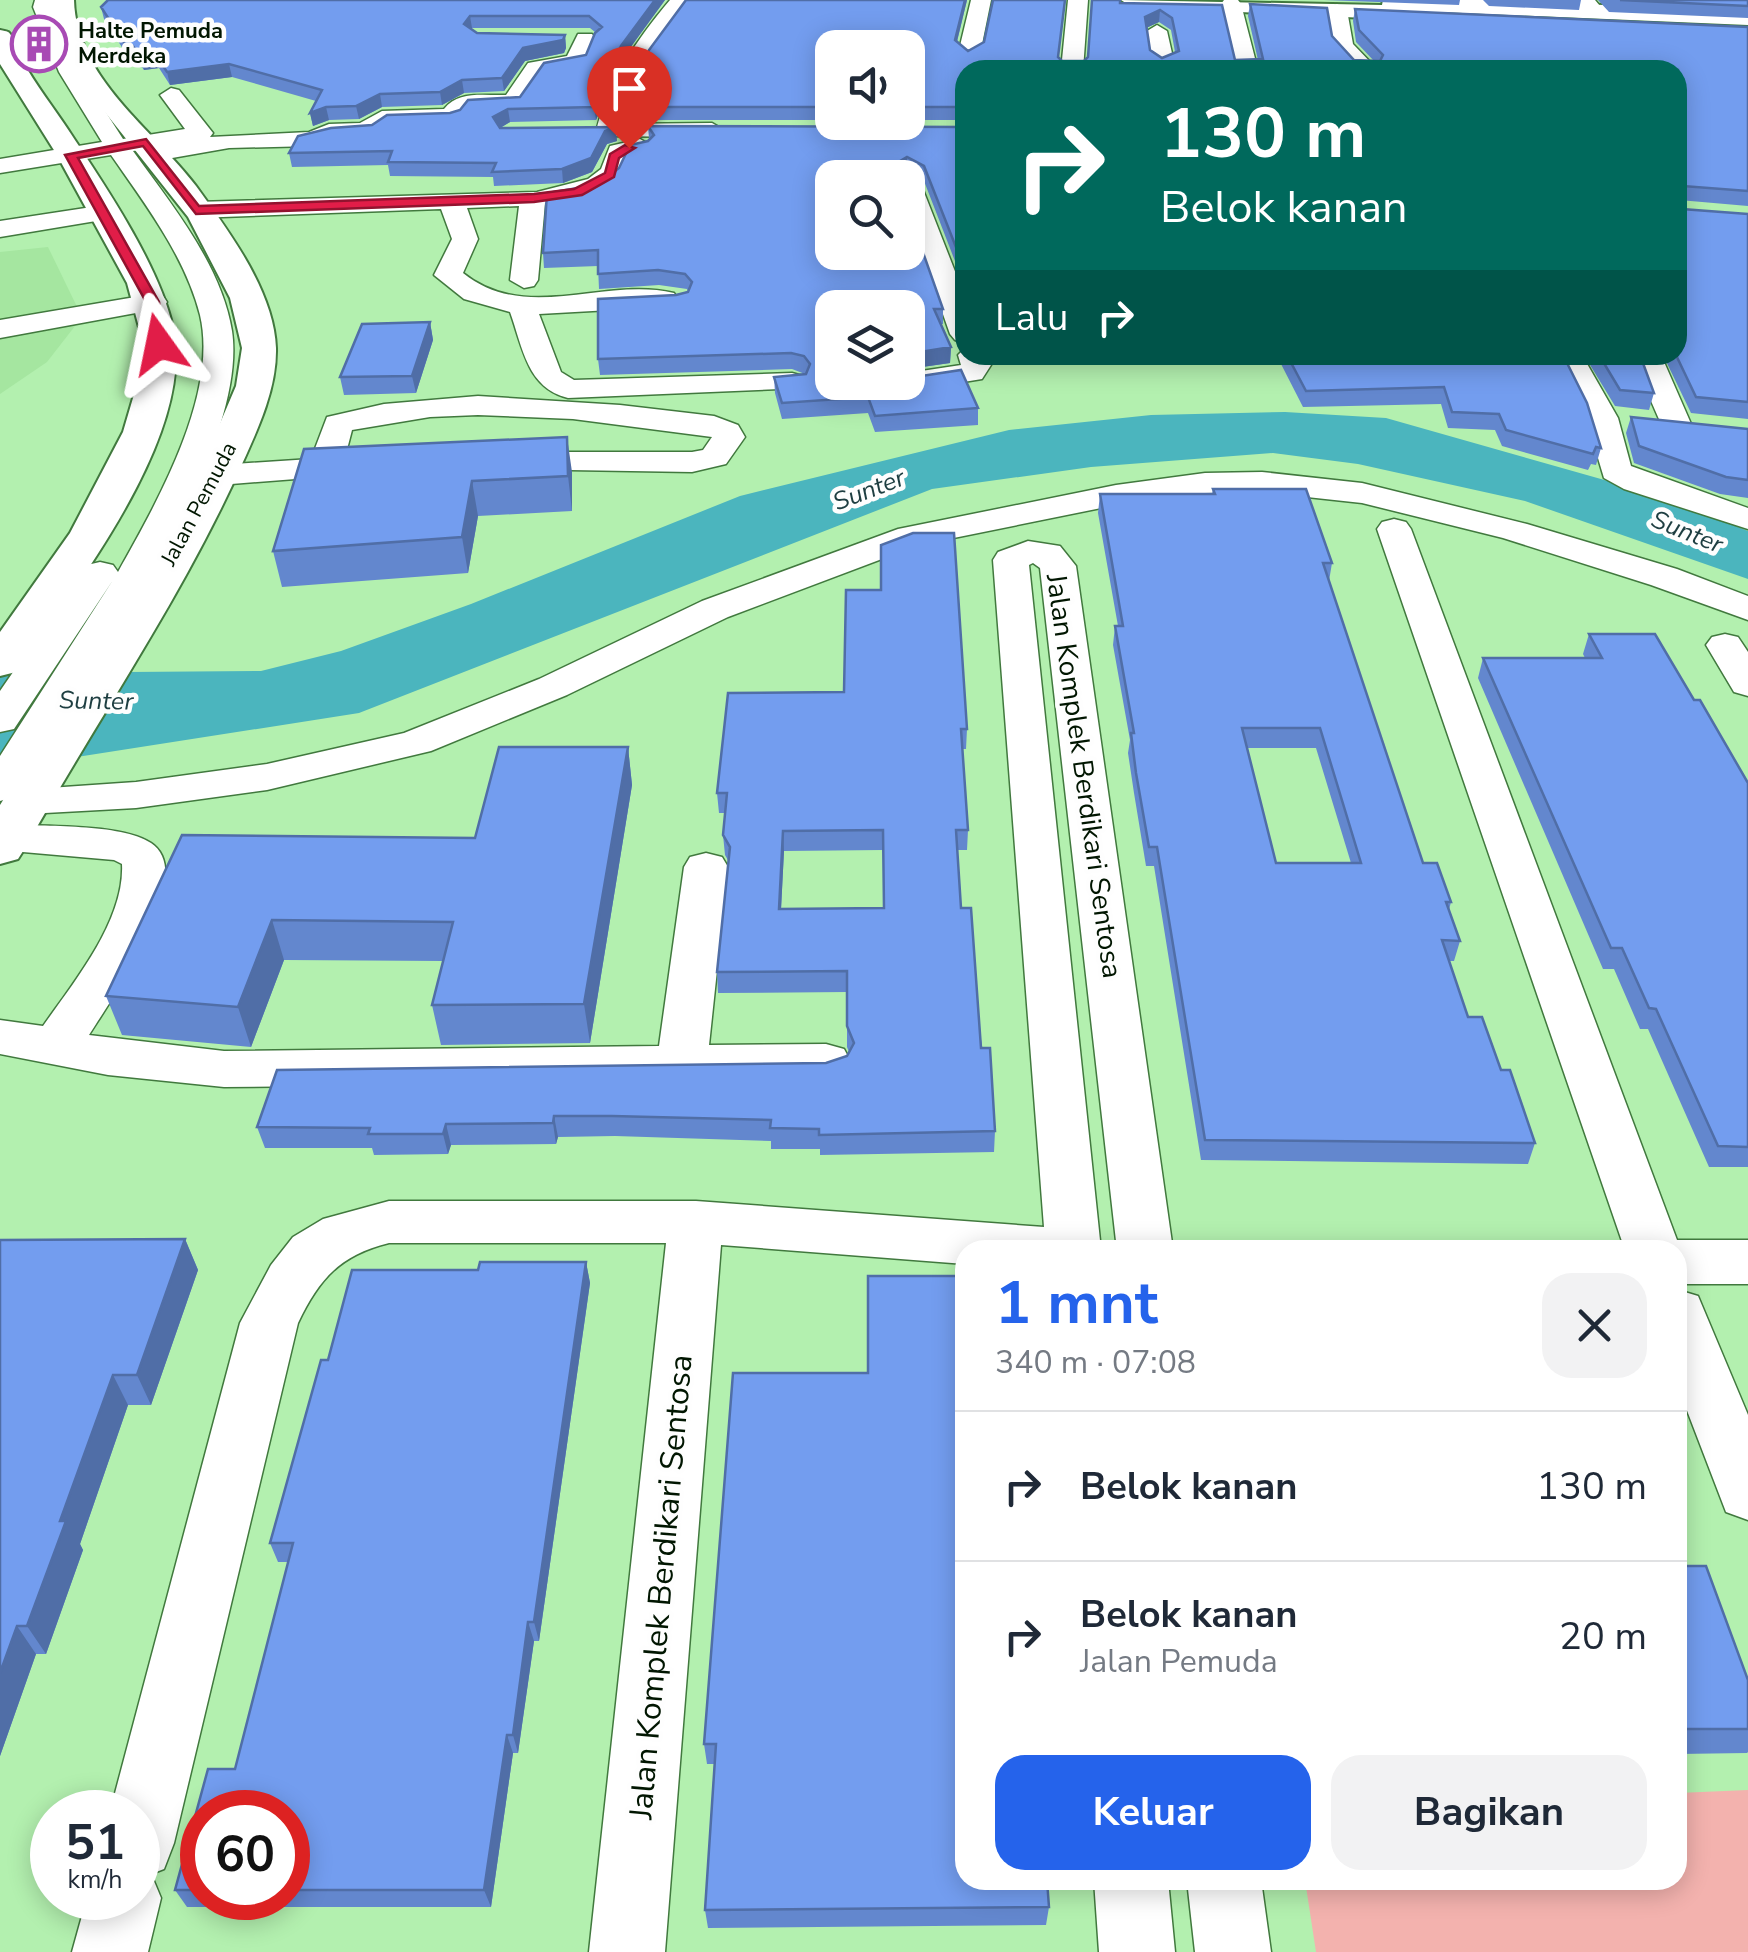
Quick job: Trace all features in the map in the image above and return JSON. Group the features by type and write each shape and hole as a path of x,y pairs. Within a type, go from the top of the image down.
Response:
{"main road":[{"path":"62,12 84,0"},
{"path":"1132,0 1155,17 1230,4 1473,3 1590,6 1748,18"},
{"path":"1326,5 1748,28"},
{"name":"Jalan Pemuda","path":"19,654 119,484 154,395 159,344 148,293 102,209 117,150 76,60 62,12"},
{"name":"Jalan Pemuda","path":"7,45 117,150 196,210 249,296 260,349 256,384 219,475 102,652 13,806"}],"street":[{"path":"45,0 43,7 61,62 184,244 215,317 218,354 206,416 102,652"},
{"path":"559,37 629,38 682,0"},
{"path":"968,54 981,0"},
{"path":"1073,60 1078,0"},
{"path":"1230,4 1245,60"},
{"path":"1326,5 1344,46 1358,60"},
{"path":"1155,17 1163,60"},
{"path":"0,166 117,150 312,138 329,131 366,130 382,118 451,116 463,103 513,102 536,68 576,61 584,38"},
{"path":"629,38 616,103 598,131 739,130"},
{"path":"0,720 19,654 120,544 152,487 168,448 191,367 188,310 117,150 7,45"},
{"path":"117,150 200,133 171,95"},
{"path":"616,103 647,104"},
{"path":"196,210 534,198 577,193 610,174 618,151 640,146"},
{"path":"534,198 523,293 548,377 568,389 792,382"},
{"path":"451,200 466,239 448,275 462,289 483,300 523,293 676,299"},
{"path":"0,220 102,209"},
{"path":"0,229 102,209"},
{"path":"925,227 955,307"},
{"path":"0,306 148,293"},
{"path":"0,329 148,293"},
{"path":"925,379 971,372 976,365"},
{"path":"1572,365 1602,418 1616,471 1636,482 1748,519"},
{"path":"1650,365 1676,426"},
{"path":"326,468 338,424 418,410 531,407 584,411 714,426 727,432 728,437 714,457 692,462 548,457 474,460"},
{"path":"1602,418 1712,429"},
{"path":"219,475 400,464"},
{"path":"13,806 136,795 267,776 417,742 553,687 715,609 910,536 1079,501 1206,483 1262,482 1362,492 1516,531 1664,577 1748,609"},
{"path":"1394,529 1649,1240"},
{"name":"Jalan Komplek Berdikari Sentosa","path":"1073,1240 1012,560 1028,552 1047,554 1058,566 1144,1240"},
{"path":"1725,646 1748,684"},
{"path":"13,806 134,851 144,862 146,878 120,944 56,1046"},
{"path":"682,1064 706,867"},
{"path":"0,1037 108,1057 224,1069 826,1062"},
{"path":"151,1790 268,1324 291,1278 313,1250 344,1231 389,1222 696,1222 955,1242"},
{"name":"Jalan Komplek Berdikari Sentosa","path":"626,1952 696,1222"},
{"path":"1687,1262 1748,1262"},
{"path":"1687,1336 1748,1492"},
{"path":"1132,1890 1137,1952"},
{"path":"1225,1890 1232,1952"},
{"path":"110,1952 118,1920"}],"shaded area":[{"path":"48,247 82,317 47,362 0,394 0,252"},
{"path":"1748,1790 1748,1952 1316,1952 1307,1890 1687,1890 1687,1793"}],"water":[{"name":"Sunter","path":"1285,412 1386,418 1661,496 1748,531 1748,579 1525,501 1358,464 1273,453 1091,467 932,489 359,713 32,764 0,762 0,673 261,671 341,651 471,604 740,496 1009,430 1151,415"}],"building":[{"path":"108,0 655,0 621,46 594,107 508,109 493,117 500,128 616,127 605,131 591,158 562,169 492,172 496,163 388,162 392,151 289,153 298,136 331,128 372,125 387,115 450,113 460,110 468,100 520,97 544,63 586,55 595,33 602,27 589,16 470,16 464,24 477,33 565,35 563,40 523,48 502,78 462,80 440,92 380,94 356,106 326,107 310,113 322,90 229,64 167,72 156,55 141,57 133,46 127,47 101,7"},
{"path":"686,0 965,0 955,40 968,51 984,42 993,0 1065,0 1058,57 1061,60 955,60 955,107 925,107 925,30 815,30 815,107 625,107 649,50"},
{"path":"1092,0 1222,5 1235,60 1085,60","holes":["1160,10 1172,18 1179,51 1162,58 1150,50 1145,17"]},
{"path":"1620,0 1748,0 1748,6"},
{"path":"1250,4 1327,8 1332,36 1354,60 1235,60 1263,59"},
{"path":"1355,9 1748,27 1748,191 1687,186 1687,60 1380,60 1383,55 1359,30"},
{"path":"648,126 815,127 815,140 925,140 925,127 955,127 955,245 925,160 815,160 815,270 925,270 925,258 943,309 934,309 951,347 925,351 925,290 815,290 815,400 825,400 782,403 774,377 806,374 810,364 804,356 791,353 598,359 598,299 676,295 688,292 692,282 685,274 658,270 598,274 598,250 543,253 547,193 584,187 608,177 619,168 630,145 648,141 654,135"},
{"path":"1687,209 1748,214 1748,402 1696,397 1681,365 1687,365"},
{"path":"430,322 412,376 340,377 362,324"},
{"path":"1292,365 1568,365 1587,403 1601,448 1596,447 1593,454 1506,430 1499,414 1452,412 1444,387 1306,391"},
{"path":"1605,365 1644,365 1654,393 1620,390"},
{"path":"961,370 978,408 875,416 869,400 925,400 925,375"},
{"path":"1631,417 1748,429 1748,480 1726,477 1639,446"},
{"path":"567,437 568,476 472,481 462,537 273,551 304,449"},
{"path":"1213,489 1306,489 1332,563 1323,563 1423,863 1437,863 1451,902 1446,902 1460,941 1442,940 1468,1017 1482,1017 1501,1070 1510,1070 1535,1143 1205,1140 1157,847 1149,847 1136,773 1134,733 1115,626 1123,626 1100,494 1215,494","holes":["1242,728 1320,728 1361,863 1276,863"]},
{"path":"913,533 954,533 967,729 961,729 968,830 956,830 961,908 971,908 981,1048 990,1048 995,1131 819,1135 819,1129 770,1128 771,1120 612,1116 554,1116 553,1123 446,1124 443,1134 368,1134 370,1128 257,1127 277,1070 826,1063 847,1056 854,1043 847,1026 847,971 717,972 730,847 723,835 727,793 717,793 728,693 844,692 846,590 881,590 881,545","holes":["883,830 884,908 779,909 783,831"]},
{"path":"1589,634 1655,634 1694,700 1700,700 1748,783 1748,1147 1718,1146 1656,1009 1649,1008 1622,948 1611,948 1483,658 1602,658"},
{"path":"499,747 628,747 584,1004 432,1005 453,922 272,920 238,1007 106,996 182,835 475,838"},
{"path":"185,1239 137,1375 113,1375 27,1626 17,1626 0,1673 0,1240"},
{"path":"480,1262 586,1262 534,1622 528,1622 513,1735 507,1735 484,1890 310,1890 310,1790 202,1790 208,1769 235,1769 293,1543 270,1543 321,1360 328,1360 352,1270 478,1270"},
{"path":"868,1276 955,1276 955,1890 1048,1890 1049,1907 705,1910 716,1744 704,1744 733,1373 868,1373"},
{"path":"1687,1566 1706,1566 1748,1680 1748,1729 1687,1729"}],"place":[{"name":"Halte Pemuda Merdeka","path":"39,44"}],"route":[{"path":"159,344 152,302 71,155 146,142 196,210 534,198 577,193 610,174 614,156 629,148"}]}
